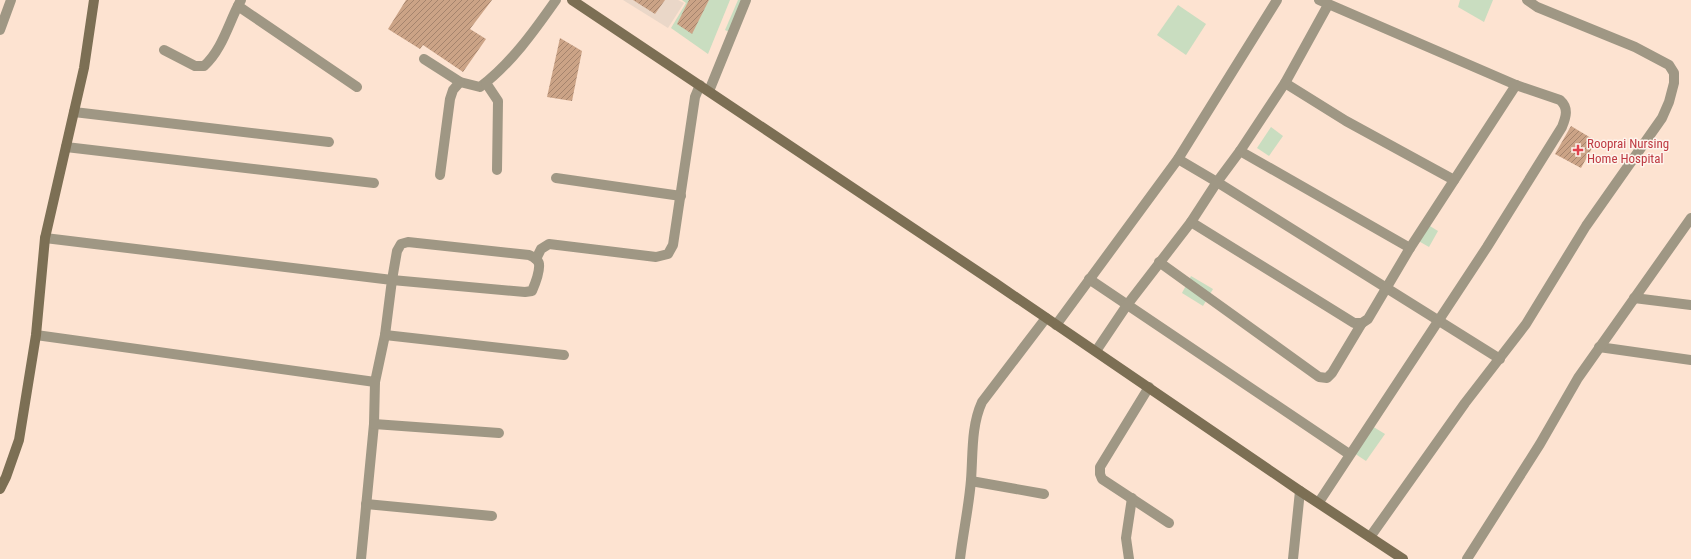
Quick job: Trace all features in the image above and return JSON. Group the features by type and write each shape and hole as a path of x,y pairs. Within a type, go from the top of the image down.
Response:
{"street":[{"path":"0,489 6,477 19,440 36,335 45,238 89,42 94,0"},
{"path":"424,59 460,82 480,87 493,78 535,30 556,0"},
{"path":"572,0 1096,351 1300,491 1319,502 1398,558"},
{"path":"709,91 746,0"},
{"path":"1056,324 1178,159 1277,0"},
{"path":"1370,537 1465,403 1526,324 1586,226 1662,118 1674,83 1674,73 1669,65 1635,47 1537,7 1527,0"},
{"path":"1096,351 1127,305 1191,222 1285,83 1324,2 1516,85 1560,100 1565,108 1566,117 1562,127 1487,247 1349,454 1319,502"},
{"path":"164,50 196,66 204,66 211,60 218,49 240,3 357,87"},
{"path":"0,30 6,5"},
{"path":"440,175 450,99 460,82"},
{"path":"486,83 498,101 498,170"},
{"path":"1285,83 1346,121 1454,180"},
{"path":"536,259 540,249 548,244 656,257 668,254 673,245 695,97 700,85"},
{"path":"1159,262 1318,377 1327,378 1332,374 1362,323 1368,319 1410,248 1516,85"},
{"path":"74,112 329,142"},
{"path":"66,147 374,183"},
{"path":"1240,151 1410,248"},
{"path":"1178,159 1438,319 1500,359"},
{"path":"556,178 681,196"},
{"path":"1466,559 1540,444 1578,378 1691,218"},
{"path":"1191,222 1354,323 1362,323"},
{"path":"45,238 392,280 525,292 532,291 535,284 539,264 536,259 529,255 408,242 401,244 397,251 392,280 385,335 375,382 374,424 361,559"},
{"path":"1089,279 1349,454"},
{"path":"1634,298 1691,305"},
{"path":"960,559 971,481 975,421 982,402 1046,318"},
{"path":"36,335 375,382"},
{"path":"385,335 564,355"},
{"path":"1599,347 1691,360"},
{"path":"1148,387 1100,467 1100,474 1102,479 1169,523"},
{"path":"374,424 499,433"},
{"path":"971,481 1044,494"},
{"path":"1293,559 1300,491"},
{"path":"1129,559 1126,538 1132,498"},
{"path":"366,504 492,516"}],"shaded area":[{"path":"623,0 678,0 684,3 668,28"}],"green space":[{"path":"682,0 730,0 708,54 671,28 686,3"},
{"path":"738,0 742,0 729,32 725,30"},
{"path":"1460,0 1493,0 1484,22 1458,7"},
{"path":"1178,5 1206,24 1186,55 1157,35"},
{"path":"1271,127 1283,136 1269,156 1257,148"},
{"path":"1425,223 1438,231 1429,247 1415,239"},
{"path":"1191,276 1213,289 1203,306 1182,293"},
{"path":"1372,426 1385,434 1366,461 1354,453"}],"building":[{"path":"406,0 492,0 470,29 486,39 463,72 423,45 420,49 388,29"},
{"path":"633,0 665,0 655,14"},
{"path":"689,0 709,0 692,34 677,24"},
{"path":"560,38 582,51 572,101 547,97"},
{"path":"1571,126 1596,141 1581,168 1555,154"}],"place":[{"name":"Rooprai Nursing Home Hospital","path":"1578,150"}]}
